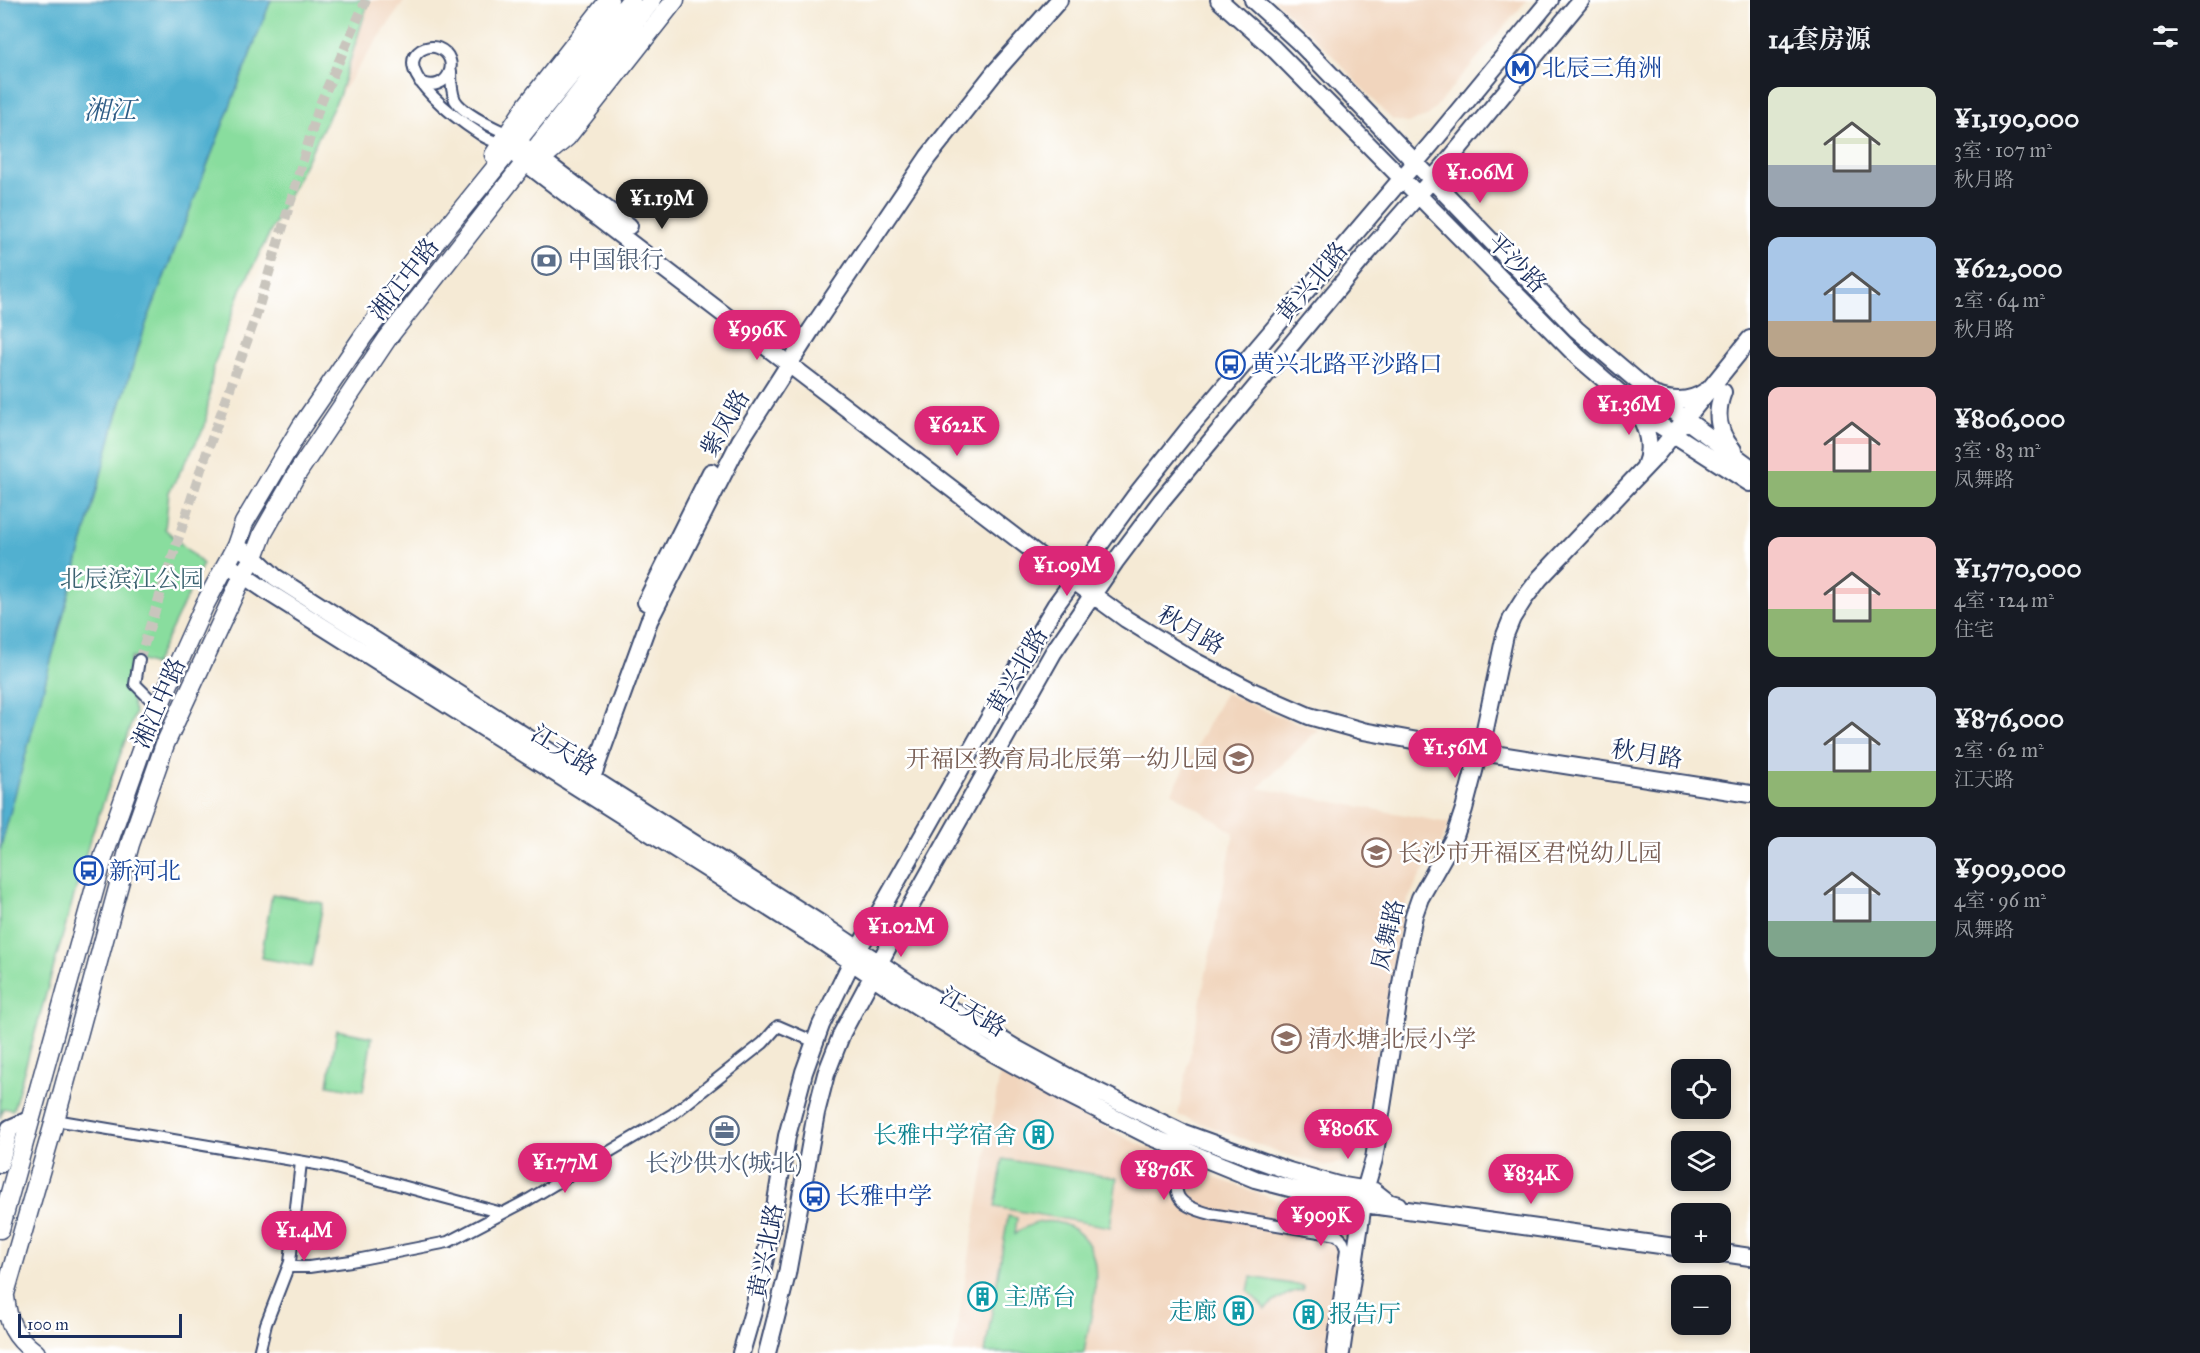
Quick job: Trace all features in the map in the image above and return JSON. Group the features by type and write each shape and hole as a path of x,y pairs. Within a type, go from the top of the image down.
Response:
{"main road":[{"name":"湘江中路","path":"509,142 527,105 609,0"},
{"name":"湘江中路","path":"0,1229 104,855 149,728 204,606 236,546 244,523 307,419 364,335 509,142 631,0"},
{"name":"湘江中路","path":"2,1303 134,833 165,744 243,575 254,557 263,533 296,475 354,386 425,290 510,185 533,161 652,0"},
{"name":"湘江中路","path":"533,161 567,137 675,0"},
{"path":"2,1303 12,1328 20,1339 36,1353"}],"street":[{"name":"紫凤路","path":"585,782 649,621 687,542 788,355 896,183 987,65 1045,0"},
{"name":"紫凤路","path":"788,355 928,157 995,72 1059,0"},
{"name":"平沙路","path":"1219,0 1274,49 1570,350 1631,403 1678,438 1750,483"},
{"name":"平沙路","path":"1253,0 1299,42 1576,329 1649,392 1748,465"},
{"name":"黄兴北路","path":"741,1353 754,1308 768,1242 787,1136 804,1072 831,1001 1016,671 1055,606 1136,495 1191,426 1550,0"},
{"name":"黄兴北路","path":"767,1353 787,1274 816,1113 823,1085 842,1034 875,970 1035,684 1096,590 1161,501 1581,0"},
{"path":"434,47 449,57 453,94 459,105 509,142 482,136 434,98 413,72 413,59 422,49 434,47"},
{"path":"420,82 433,86 439,84 444,81 451,70"},
{"name":"秋月路","path":"509,142 1096,590 1126,619 1196,662 1254,692 1310,716 1363,731 1750,785"},
{"name":"凤舞路","path":"1341,1353 1356,1243 1368,1198 1404,965 1414,915 1420,898 1455,836 1464,809 1505,635 1512,618 1540,578 1644,469 1678,438 1718,388 1750,339"},
{"name":"凤舞路","path":"1718,388 1750,358"},
{"path":"1649,392 1664,398 1683,400 1694,399 1718,388 1720,429 1728,444 1748,465"},
{"path":"1631,403 1642,419 1648,443 1648,460 1644,469"},
{"name":"江天路","path":"236,546 254,557 275,577 585,782 855,956 986,1049 1115,1119 1183,1151 1255,1179 1321,1189 1394,1205 1671,1242"},
{"name":"江天路","path":"226,564 585,782"},
{"path":"139,660 135,684 158,707"},
{"name":"秋月路","path":"1480,748 1750,794"},
{"name":"江天路","path":"875,970 1135,1110 1181,1132 1321,1189"},
{"path":"288,1268 309,1268 448,1242 502,1214 673,1114 763,1043 777,1026 815,1042"},
{"path":"0,1164 10,1128 31,1119"},
{"path":"55,1120 328,1166 502,1214"},
{"path":"1356,1243 1355,1227 1349,1213 1321,1189 1358,1174 1369,1162 1377,1143"},
{"path":"1183,1151 1176,1190 1182,1204 1211,1214 1337,1235 1343,1241 1347,1249 1332,1353"},
{"path":"259,1353 266,1323 290,1262 301,1162"},
{"name":"江天路","path":"1368,1198 1393,1209 1671,1247"},
{"name":"凤舞路","path":"1351,1353 1369,1227 1368,1198"},
{"path":"1369,1227 1375,1216 1393,1209"},
{"path":"1731,1251 1750,1255"},
{"path":"1731,1253 1750,1255"}],"shaded area":[{"path":"369,0 405,0 339,96"},
{"path":"1274,0 1527,0 1427,117 1407,123 1393,120 1383,111 1331,54"},
{"name":"清水塘北辰小学","path":"1225,693 1318,730 1258,788 1449,823 1442,842 1418,880 1404,908 1362,1137 1355,1152 1344,1162 1327,1166 1284,1154 1178,1115 1234,833 1172,792"},
{"path":"1000,1073 1128,1139 1207,1175 1325,1214 1340,1222 1346,1230 1348,1242 1333,1353 953,1353"}],"green space":[{"name":"北辰滨江公园","path":"271,0 369,0 339,96 241,290 213,368 205,426 169,492 165,529 203,564 154,665 131,657 127,684 135,713 89,843 13,1110 3,1108 0,1119 0,850 117,415 147,321"},
{"path":"272,894 323,903 311,967 261,958"},
{"path":"337,1030 372,1037 363,1091 328,1085"},
{"path":"1003,1159 1117,1178 1110,1227 995,1207"},
{"path":"1008,1216 1017,1218 1015,1234 1026,1227 1051,1221 1063,1224 1079,1233 1089,1246 1095,1262 1096,1280 1084,1353 985,1353"},
{"path":"1251,1277 1303,1286 1303,1290 1283,1296 1265,1309 1248,1291"}],"water":[{"name":"湘江","path":"0,0 271,0 147,321 117,415 0,850"}],"tunnel":[{"path":"139,660 202,466 255,319 320,104 366,0"}],"place":[{"name":"北辰三角洲","path":"1521,68"},
{"name":"中国银行","path":"547,260"},
{"name":"黄兴北路平沙路口","path":"1230,364"},
{"name":"开福区教育局北辰第一幼儿园","path":"1239,759"},
{"name":"长沙市开福区君悦幼儿园","path":"1377,853"},
{"name":"新河北","path":"88,871"},
{"name":"清水塘北辰小学","path":"1287,1039"},
{"name":"长沙供水(城北)","path":"724,1130"},
{"name":"长雅中学宿舍","path":"1038,1135"},
{"name":"长雅中学","path":"815,1196"},
{"name":"主席台","path":"983,1297"},
{"name":"走廊","path":"1238,1311"},
{"name":"报告厅","path":"1308,1314"}]}
